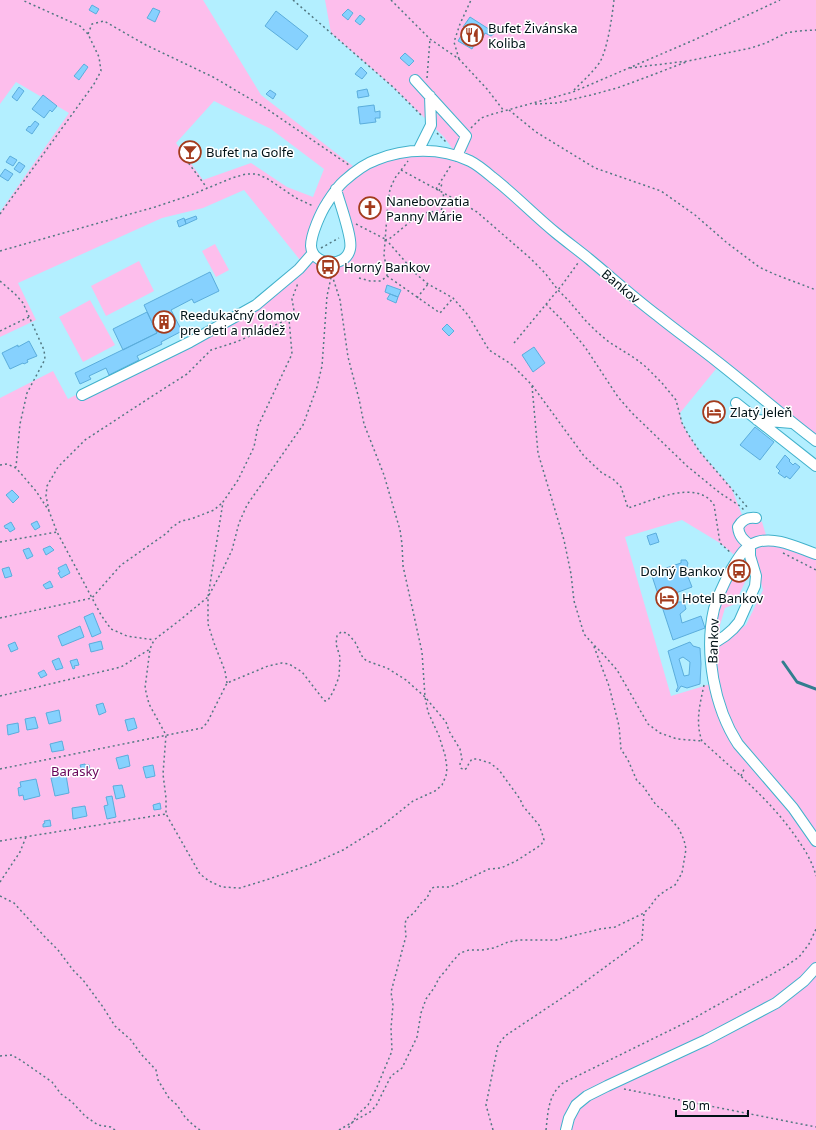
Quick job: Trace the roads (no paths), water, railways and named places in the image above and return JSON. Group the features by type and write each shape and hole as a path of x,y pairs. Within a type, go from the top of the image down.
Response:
{"street":[{"path":"415,80 466,136 457,156"},
{"path":"418,151 431,126 430,96"},
{"name":"Bankov","path":"336,189 342,182 374,160 395,154 418,151 443,152 471,162 495,179 556,234 657,316 720,364 816,441"},
{"path":"336,189 348,233 350,252 344,259 332,263 318,259 313,253 311,246 312,237 325,207 336,189"},
{"path":"82,395 190,342 256,304 299,269 313,253"},
{"path":"736,403 816,466"},
{"path":"757,420 792,423"},
{"path":"750,545 740,537 738,527 744,520 753,518"},
{"path":"750,545 756,542 764,541 782,542 816,554"},
{"path":"711,645 725,636 739,622 755,586 756,576 750,556 750,545"},
{"name":"Bankov","path":"750,545 738,558 716,602 712,623 711,645 714,683 725,721 735,739 793,808 816,841"},
{"path":"566,1130 569,1118 576,1106 587,1096 706,1040 776,1003 816,968"}],"waterway":[{"path":"783,662 797,682 816,689"}],"place":[{"name":"Bufet Živánska Koliba","path":"472,35"},
{"name":"Bufet na Golfe","path":"190,152"},
{"name":"Nanebovzatia Panny Márie","path":"370,208"},
{"name":"Horný Bankov","path":"328,267"},
{"name":"Reedukačný domov pre deti a mládež","path":"164,322"},
{"name":"Zlatý Jeleň","path":"714,412"},
{"name":"Dolný Bankov","path":"739,571"},
{"name":"Hotel Bankov","path":"667,598"}],"park label":[{"name":"Barasky","path":"75,771"}]}
